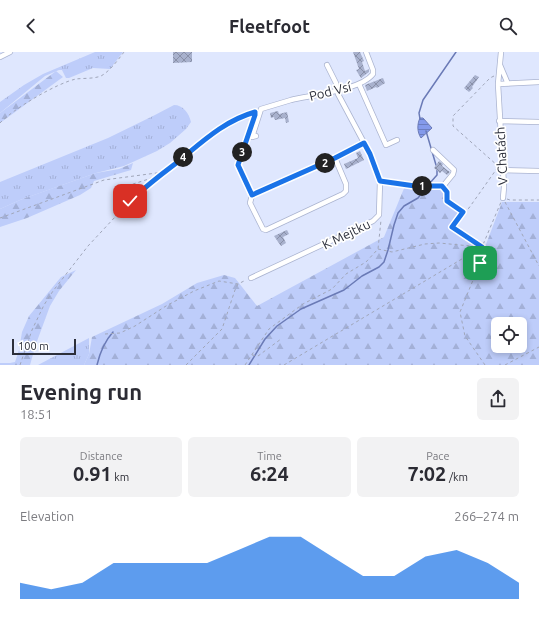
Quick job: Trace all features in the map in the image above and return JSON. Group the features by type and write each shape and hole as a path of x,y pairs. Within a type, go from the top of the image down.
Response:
{"street":[{"path":"0,58 10,52"},
{"name":"Pod Vsí","path":"256,136 252,137 261,109 359,84 367,80 373,74 373,70 366,52"},
{"name":"V Chatách","path":"501,52 498,84 500,168 503,198"},
{"path":"500,63 508,84"},
{"name":"K Mejtku","path":"251,278 373,222 380,215 380,181 370,154 338,94 336,83 327,65"},
{"path":"498,84 539,82"},
{"path":"359,84 386,145 397,140"},
{"path":"255,112 238,165 252,195 250,203 263,229 266,230 343,194 346,191 346,184 335,158"},
{"path":"499,121 539,122"},
{"path":"252,195 335,158 364,143"},
{"path":"380,181 415,186 445,185 453,174 454,170 433,150"},
{"path":"500,168 539,171"}],"path":[{"path":"0,123 6,117 45,91 76,79 100,76 108,70 124,52"},
{"path":"482,247 452,227 500,168 453,126 452,116 490,78 499,75"},
{"path":"20,365 37,318 53,291 94,240 130,201 158,176 224,125 255,112"},
{"path":"0,218 104,180 164,172"},
{"path":"127,186 158,176"},
{"path":"442,186 447,192 447,201 463,212"},
{"path":"503,198 510,200 539,200"},
{"path":"503,198 539,266"},
{"name":"V Chatách","path":"485,365 465,336 460,312 480,263 482,247 503,198"},
{"path":"245,365 269,329 303,304 332,289 346,274 366,262 378,249 381,222 380,215"},
{"path":"378,249 392,252 425,244 439,243 482,247"},
{"path":"284,365 482,247"},
{"path":"105,334 120,333 135,326 166,306 219,280 238,284 251,278"},
{"path":"186,365 222,329 238,284"},
{"path":"251,355 258,356 281,340"},
{"path":"505,365 539,347"}],"green space":[{"path":"95,52 123,52 110,69 93,68 69,78 66,78 62,70 45,76 0,113 0,102 24,85 43,74"},
{"path":"56,71 63,77 0,123 0,113"},
{"path":"174,105 180,106 185,110 191,122 186,129 170,143 157,151 124,166 96,173 20,200 0,209 0,182 108,138"},
{"path":"133,163 131,170 94,181 91,188 80,195 27,218 0,227 0,209 20,200 96,173 119,169"},
{"path":"405,186 444,186 446,198 463,212 454,226 485,247 502,202 539,202 539,365 84,365 89,354 92,337 162,304 197,283 224,275 235,278 257,306 384,237"},
{"path":"76,270 59,291 50,306 30,365 0,365 0,363 15,362 22,332 29,316 61,277"},
{"path":"89,338 89,354 84,365 38,365"}],"water":[{"path":"420,118 423,118 432,128 421,138 418,128"}],"building":[{"path":"173,52 192,52 192,62 173,63"},
{"path":"353,52 360,52 364,61 362,62 365,71 369,69 369,72 361,78 356,70 359,69"},
{"path":"475,75 479,77 469,92 464,88"},
{"path":"383,78 385,83 377,88 376,87 367,91 365,85"},
{"path":"278,111 279,114 287,112 289,122 286,123 285,118 275,120 274,117 271,118 270,113"},
{"path":"360,151 364,160 346,169 344,164 358,158 356,153"},
{"path":"439,161 443,164 442,166 450,172 447,175 442,171 440,173 434,168"},
{"path":"287,230 289,234 283,237 286,243 281,246 274,236"}],"waterway":[{"path":"420,119 419,113 423,100 456,52"},
{"path":"426,131 436,165"},
{"path":"429,184 437,175 437,169"},
{"path":"249,365 265,339 277,326 301,309 344,290 362,276 379,267 384,262 398,213 404,206 418,198 427,187"},
{"path":"97,365 103,347 113,332"}],"route":[{"path":"130,201 151,181 224,125 249,113 255,112 238,163 238,168 252,195 335,158 364,143 370,154 380,181 415,186 442,186 447,192 447,201 463,212 452,227 482,247 480,263"}]}
